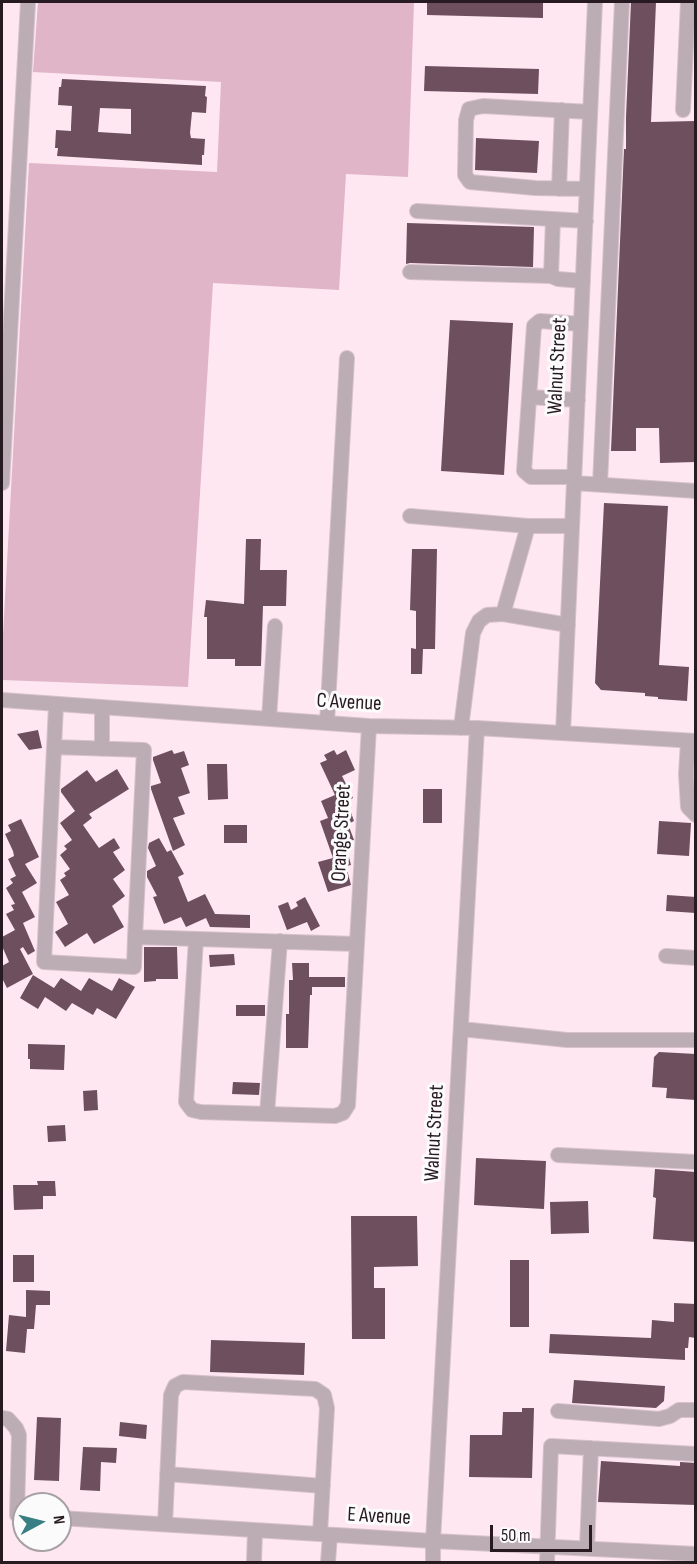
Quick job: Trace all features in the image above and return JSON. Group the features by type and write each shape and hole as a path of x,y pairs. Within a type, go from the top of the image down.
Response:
{"street":[{"path":"2,483 28,2"},
{"name":"Walnut Street","path":"563,733 595,2"},
{"path":"600,484 622,2"},
{"path":"683,110 688,2"},
{"path":"587,189 535,188 470,182 465,175 466,120 469,109 483,106 590,112"},
{"path":"559,189 562,110"},
{"path":"417,211 586,221"},
{"path":"551,276 553,219"},
{"path":"2,222 16,223"},
{"path":"410,272 551,276 583,282"},
{"path":"581,324 540,321 534,326 524,471 531,477 696,491"},
{"path":"327,723 347,358"},
{"path":"529,397 578,400"},
{"path":"410,516 528,526 572,526"},
{"path":"503,614 528,526"},
{"path":"461,728 474,633 479,621 488,615 503,614 568,625"},
{"path":"269,719 275,626"},
{"name":"C Avenue","path":"2,700 369,726 477,728 692,741"},
{"path":"54,747 144,750 134,967 44,962 54,747 56,705"},
{"path":"102,708 102,749"},
{"name":"Orange Street","path":"196,939 186,1102 192,1110 335,1116 343,1113 348,1105 369,726"},
{"name":"Walnut Street","path":"433,1563 477,728"},
{"path":"692,741 688,807 696,815"},
{"path":"135,937 356,944"},
{"path":"267,1114 280,941"},
{"path":"666,956 696,958"},
{"path":"461,1029 567,1040 696,1040"},
{"path":"558,1155 696,1162"},
{"path":"165,1524 171,1395 175,1386 183,1382 315,1389 324,1395 327,1408 323,1486 328,1563"},
{"path":"558,1411 659,1419 679,1410 696,1410"},
{"path":"2,1418 8,1419 19,1435 20,1492"},
{"path":"547,1563 551,1446 696,1454"},
{"path":"587,1548 591,1448"},
{"path":"167,1474 323,1486"},
{"name":"E Avenue","path":"72,1519 587,1548 623,1556 696,1554"},
{"path":"254,1563 255,1530"}],"shaded area":[{"path":"38,2 414,2 408,177 346,174 339,290 213,283 188,687 2,680 29,163 217,172 221,82 33,72"}],"building":[{"path":"427,2 543,2 543,18 427,15"},
{"path":"631,2 656,2 651,122 696,121 696,462 660,463 659,428 636,428 636,451 611,451"},
{"path":"425,66 539,69 538,94 424,91"},
{"path":"62,79 206,86 206,113 192,112 190,133 191,138 205,139 202,165 57,156 56,130 71,131 72,106 58,105 59,87 61,87","holes":["100,108 131,109 131,134 98,132"]},
{"path":"476,138 539,141 537,173 475,170"},
{"path":"407,223 534,227 533,267 406,264"},
{"path":"450,320 513,323 504,475 441,471"},
{"path":"604,503 668,506 659,665 689,667 687,701 658,699 658,697 645,696 645,693 601,690 595,683"},
{"path":"246,539 261,539 260,570 287,570 286,606 263,606 261,666 235,666 235,659 207,659 207,617 204,617 206,600 244,604"},
{"path":"412,549 437,549 435,649 423,649 422,674 411,674 411,648 416,649 416,611 410,610"},
{"path":"38,730 42,748 29,750 17,734"},
{"path":"172,750 174,754 184,751 189,765 181,768 190,793 178,797 185,814 173,818 185,845 173,851 151,789 151,786 161,783 153,757"},
{"path":"334,750 337,755 346,750 355,770 342,776 353,798 347,801 354,821 348,824 354,840 345,842 351,865 346,866 351,885 328,892 318,862 333,858 320,821 328,818 321,801 335,795 320,763 327,760 324,755"},
{"path":"207,764 227,764 228,799 208,800"},
{"path":"117,769 129,789 89,814 92,818 83,825 99,848 114,838 120,848 113,852 125,870 113,879 125,896 112,906 124,927 94,944 87,933 65,947 55,932 68,924 56,902 69,895 60,880 70,869 60,855 67,849 64,846 72,840 60,823 75,811 61,789 87,770 96,782"},
{"path":"423,789 442,789 442,823 423,823"},
{"path":"21,819 39,857 25,864 37,883 22,892 35,917 23,923 35,951 28,955 23,947 20,949 33,974 7,988 2,978 2,966 9,962 2,946 2,937 15,930 6,914 14,910 11,905 15,904 6,888 13,883 10,879 16,876 8,859 14,856 13,851 5,834 11,831 8,825"},
{"path":"659,821 691,823 689,856 657,854"},
{"path":"224,825 247,825 247,843 224,843"},
{"path":"159,838 167,852 171,850 184,874 178,877 188,902 205,894 215,914 250,915 250,928 210,927 206,918 186,927 181,917 164,924 153,897 157,896 147,877 147,871 156,866 148,848 149,843"},
{"path":"667,895 696,897 696,913 666,911"},
{"path":"305,897 320,926 311,931 307,922 287,930 278,906 288,902 291,910 298,906 296,902"},
{"path":"144,947 177,947 178,979 156,979 156,981 144,982"},
{"path":"234,954 235,965 210,967 209,955"},
{"path":"292,963 309,963 309,977 345,977 345,987 312,987 308,1048 286,1048 286,1014 289,1014 289,980 293,980"},
{"path":"33,975 54,988 61,978 81,991 89,978 112,991 119,978 135,987 116,1019 97,1008 93,1015 72,1003 66,1011 45,997 38,1009 20,998"},
{"path":"236,1005 265,1005 265,1016 236,1016"},
{"path":"28,1044 65,1045 64,1070 30,1069"},
{"path":"659,1052 696,1054 696,1100 666,1098 667,1088 652,1087 654,1057"},
{"path":"233,1082 260,1083 259,1095 232,1094"},
{"path":"97,1090 98,1110 84,1111 83,1091"},
{"path":"65,1125 66,1141 48,1142 47,1126"},
{"path":"476,1158 546,1161 544,1209 474,1205"},
{"path":"655,1169 696,1172 696,1242 653,1239 656,1198 653,1197"},
{"path":"37,1181 55,1181 56,1196 43,1196 43,1209 14,1210 13,1185 38,1185"},
{"path":"588,1201 589,1233 551,1234 550,1202"},
{"path":"351,1216 417,1216 418,1266 374,1267 374,1288 385,1288 385,1339 352,1339"},
{"path":"13,1255 34,1255 34,1282 13,1282"},
{"path":"510,1260 529,1260 529,1327 510,1327"},
{"path":"26,1290 50,1291 50,1305 36,1305 34,1329 27,1329 25,1353 6,1351 9,1315 26,1317"},
{"path":"674,1303 696,1304 696,1338 689,1337 688,1348 685,1348 685,1360 549,1353 550,1334 651,1338 652,1320 674,1322"},
{"path":"211,1340 305,1343 304,1375 210,1372"},
{"path":"574,1380 665,1386 664,1401 656,1408 572,1403"},
{"path":"522,1408 534,1408 532,1478 469,1477 470,1435 502,1435 503,1412 522,1412"},
{"path":"37,1417 61,1418 59,1481 34,1480"},
{"path":"120,1422 147,1425 146,1439 119,1436"},
{"path":"83,1447 117,1448 116,1463 101,1462 100,1491 80,1490"},
{"path":"601,1461 680,1466 680,1462 696,1463 696,1505 598,1502"}]}
